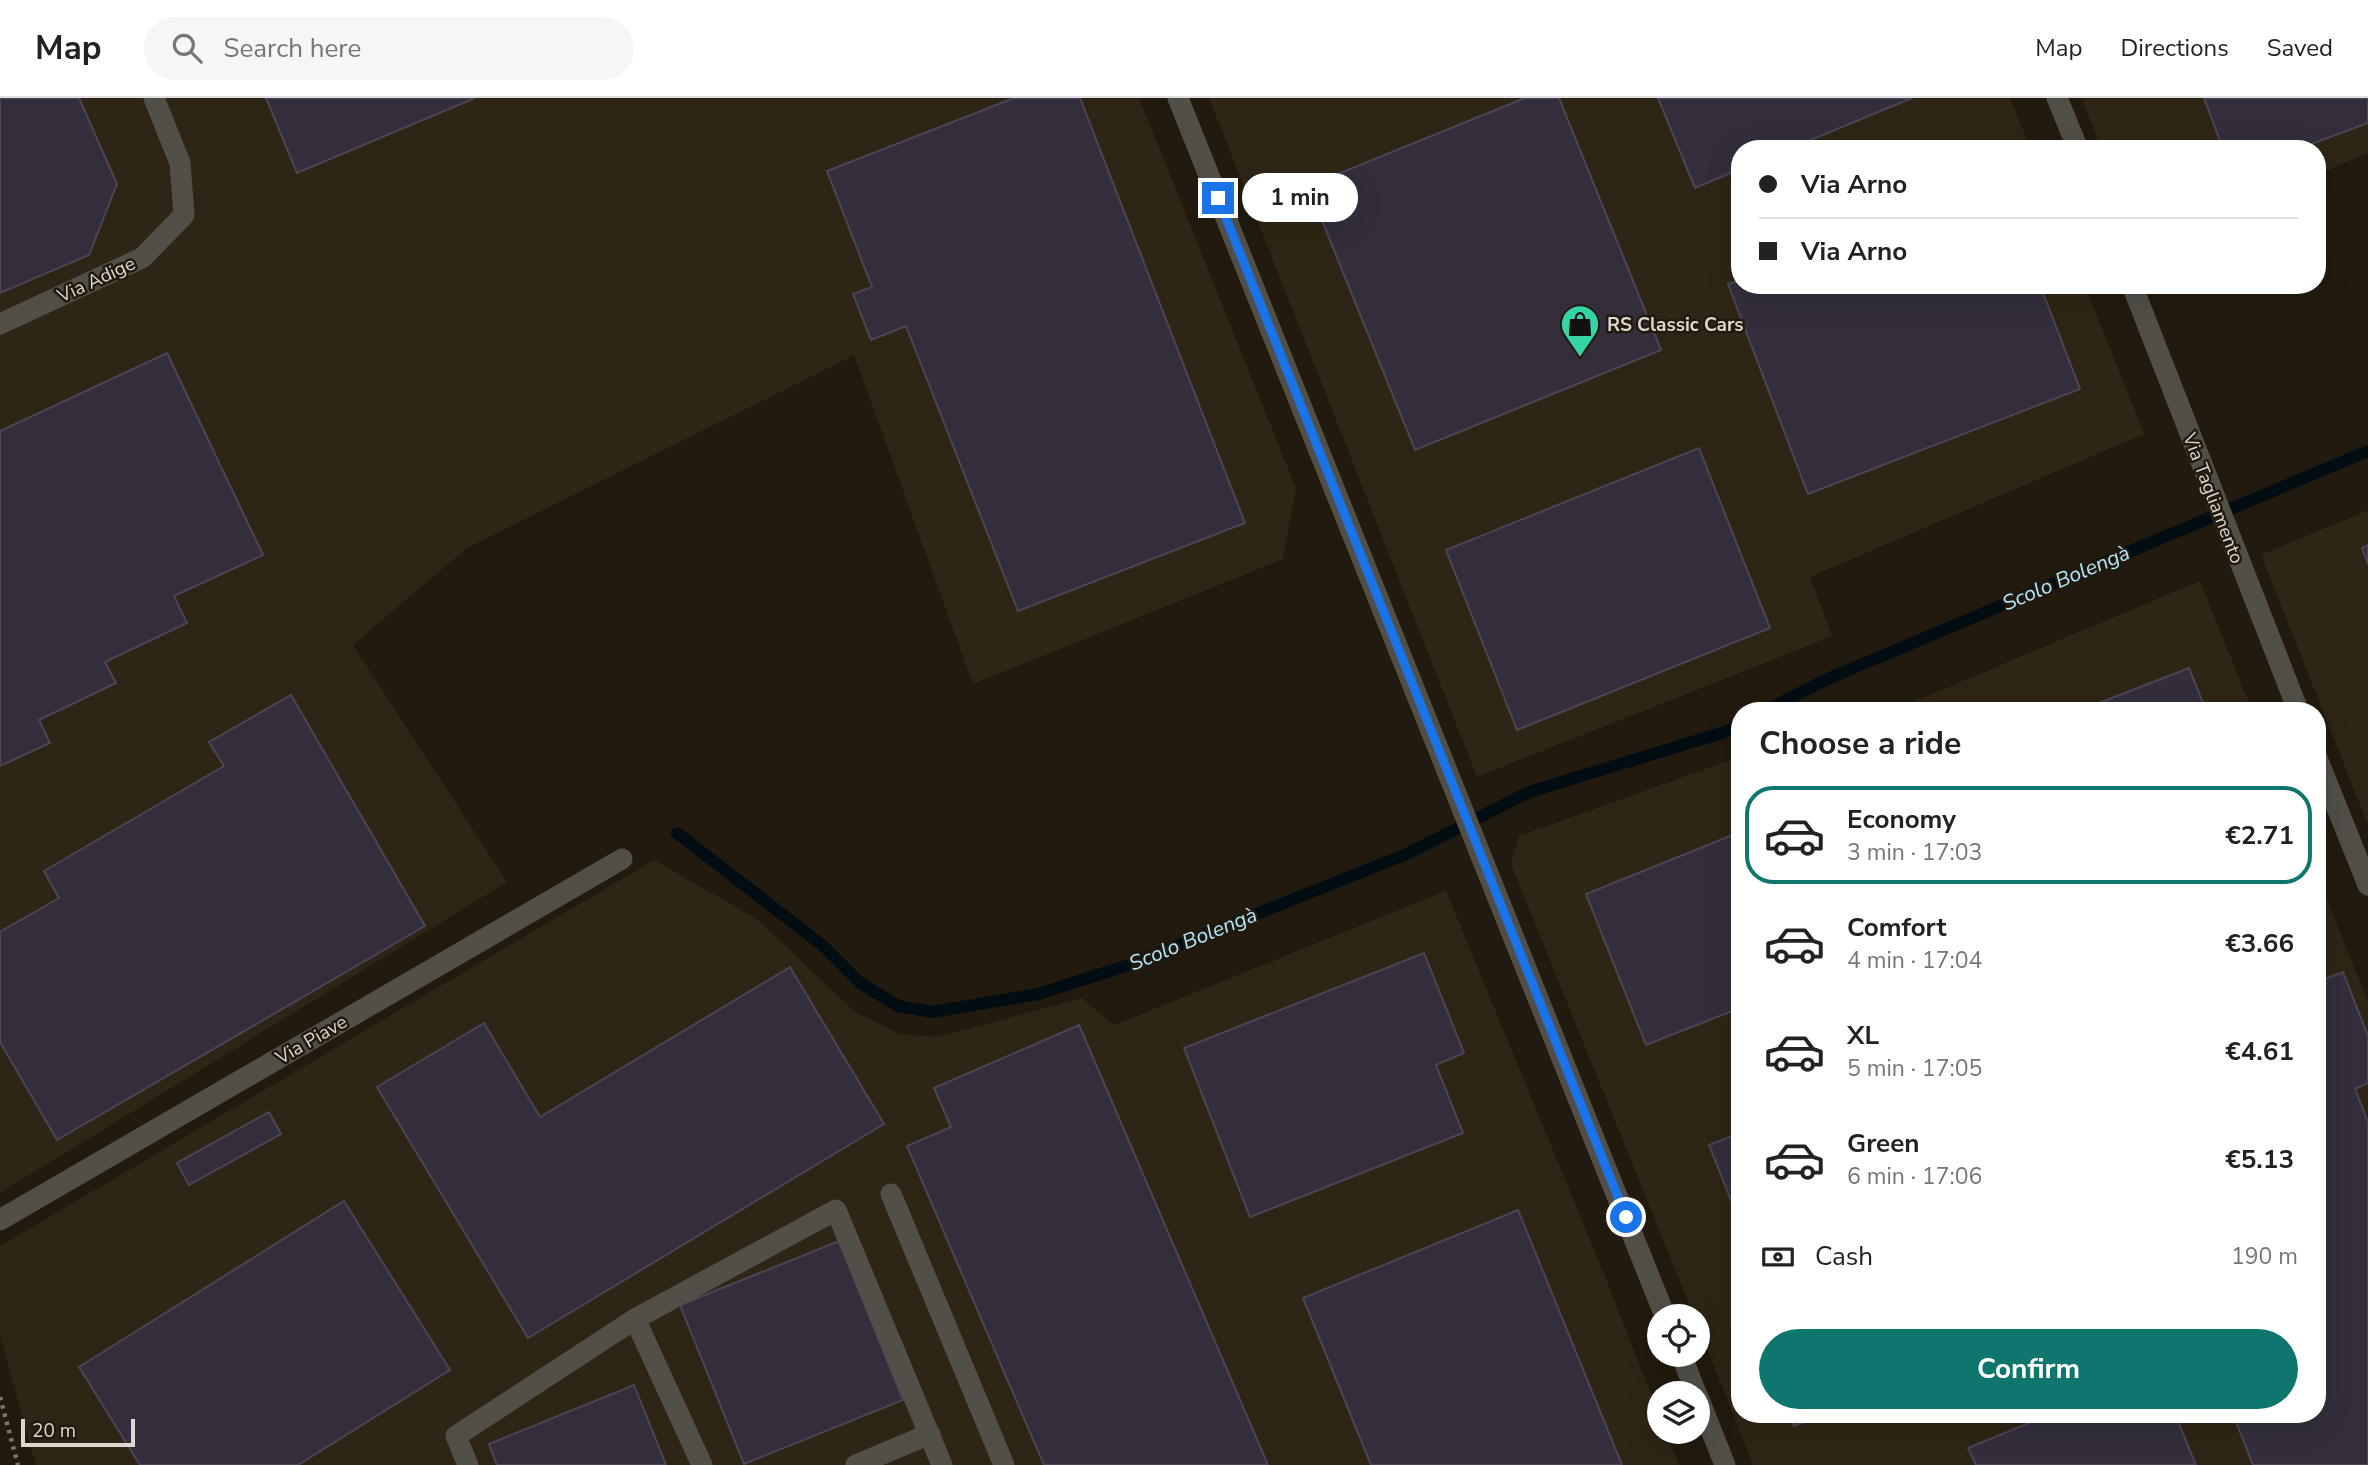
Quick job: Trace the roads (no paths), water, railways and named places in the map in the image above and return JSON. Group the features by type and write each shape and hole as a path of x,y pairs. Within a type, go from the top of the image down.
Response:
{"street":[{"name":"Via Adige","path":"0,324 142,258 184,215 180,163 154,98"},
{"path":"1178,98 1489,870 1660,1304"},
{"path":"2057,98 2074,140"},
{"name":"Via Tagliamento","path":"2135,294 2295,702"},
{"path":"2326,780 2368,885"},
{"name":"Via Piave","path":"0,1220 622,859"},
{"path":"891,1194 1004,1465"},
{"path":"468,1465 456,1436 635,1319 836,1210 942,1465"},
{"path":"635,1319 702,1465"},
{"path":"1710,1428 1725,1465"},
{"path":"856,1465 930,1434"}],"waterway":[{"name":"Scolo Bolengà","path":"1782,702 1825,680 2368,451"},
{"name":"Scolo Bolengà","path":"677,833 822,945 860,983 898,1006 933,1012 1038,994 1126,966 1409,853 1529,792 1731,729"}],"place":[{"name":"RS Classic Cars","path":"1580,358"}]}
